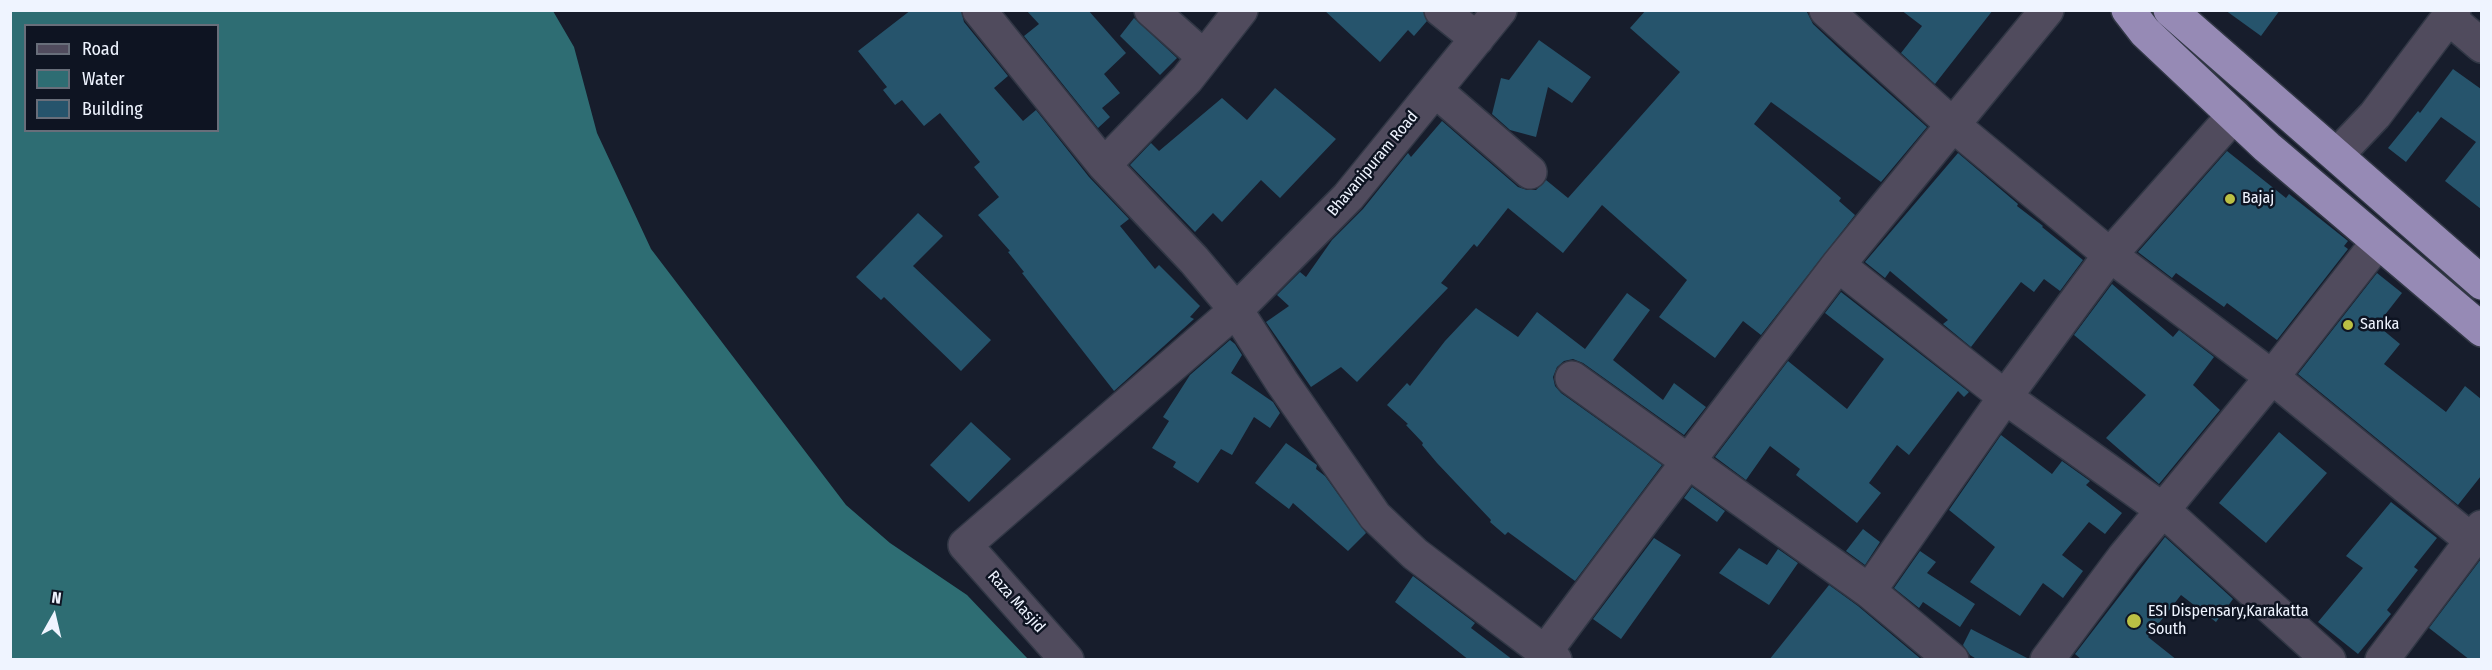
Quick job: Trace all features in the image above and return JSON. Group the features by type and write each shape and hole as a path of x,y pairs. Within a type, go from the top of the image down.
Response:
{"highway":[{"path":"2128,10 2145,32 2267,147 2481,330"},
{"path":"2170,10 2481,283"}],"street":[{"path":"979,10 1104,165 1194,260 1236,310 1282,382 1376,516 1415,554 1550,656 1645,518 1838,265 2047,10"},
{"path":"1151,10 1204,57"},
{"path":"1104,165 1187,78 1241,10"},
{"path":"1441,10 1477,39"},
{"name":"Bhavanipuram Road","path":"965,545 1236,310 1348,197 1500,10"},
{"path":"1826,10 1953,125 2110,255 2476,533 2382,660"},
{"path":"2337,155 2375,116 2452,14 2481,46"},
{"path":"1435,90 1530,172"},
{"path":"1869,591 2005,397 2110,255 2234,115"},
{"path":"2046,660 2124,557 2272,377 2378,242"},
{"path":"1838,265 2005,397 2163,510 2329,660"},
{"path":"1572,378 1869,591 1952,660"},
{"name":"Raza Masjid","path":"965,545 1067,660"}],"water":[{"path":"10,11 553,11 574,47 597,133 651,249 846,505 890,543 967,595 1028,659 11,659"}],"building":[{"path":"911,10 961,10 964,22 1008,76 994,88 1023,121 1036,110 1089,177 1129,219 1120,226 1155,269 1159,265 1200,306 1190,317 1194,319 1114,391 1022,273 1024,272 1008,252 1010,251 978,215 999,197 974,167 980,162 940,113 924,126 902,100 895,105 883,90 887,87 858,51"},
{"path":"1026,10 1088,10 1126,53 1104,74 1120,93 1102,108 1110,117 1098,128 1024,36 1039,24"},
{"path":"1324,10 1423,10 1427,21 1414,36 1408,30 1380,62"},
{"path":"1646,10 1806,10 1813,24 1927,127 1881,182 1771,102 1754,124 1841,198 1839,201 1855,215 1761,335 1743,321 1715,358 1659,317 1687,280 1602,205 1563,253 1508,208 1477,247 1474,244 1441,283 1448,288 1357,382 1341,367 1311,387 1266,322 1289,306 1277,295 1300,272 1306,277 1332,240 1363,209 1408,153 1411,157 1442,121 1518,187 1536,190 1546,180 1568,198 1680,72 1630,28"},
{"path":"1901,10 1993,10 1935,84 1901,53 1922,26"},
{"path":"2225,10 2280,10 2261,36"},
{"path":"1134,18 1177,58 1160,75 1120,36"},
{"path":"1539,40 1591,77 1572,103 1548,87 1536,137 1510,130 1492,114 1501,78 1509,80"},
{"path":"2453,69 2481,89 2481,209 2445,181 2476,142 2441,117 2406,162 2388,148 2418,111 2420,113"},
{"path":"1275,88 1336,139 1280,198 1261,180 1222,222 1213,213 1195,232 1130,165 1151,143 1159,151 1222,98 1247,120"},
{"path":"2227,151 2286,198 2289,194 2348,241 2344,246 2348,249 2277,340 2227,303 2224,307 2176,273 2172,278 2138,252"},
{"path":"1958,153 2018,204 2017,206 2083,260 2060,291 2044,279 2034,292 2021,282 1971,347 1943,324 1948,320 1890,271 1885,278 1865,262"},
{"path":"918,213 943,236 913,266 991,340 961,371 884,297 881,300 856,277"},
{"path":"2377,273 2402,293 2377,325 2400,344 2384,364 2446,412 2465,386 2481,399 2481,476 2458,505 2298,374"},
{"path":"2112,284 2173,337 2179,330 2214,357 2193,385 2220,410 2159,484 2106,438 2146,395 2074,335"},
{"path":"1841,292 1969,392 1964,397 1958,391 1909,455 1897,445 1869,483 1881,493 1857,523 1796,475 1800,469 1770,446 1746,480 1715,457 1788,361 1847,409 1884,359 1825,313"},
{"path":"1627,293 1650,310 1613,360 1663,400 1674,383 1706,407 1684,435 1583,363 1573,359 1564,361 1557,367 1553,377 1555,386 1561,393 1662,465 1575,581 1508,532 1505,535 1490,522 1491,520 1437,463 1406,425 1408,424 1387,405 1407,383 1410,386 1445,341 1476,308 1518,337 1537,312 1585,349"},
{"path":"1230,340 1242,355 1231,373 1273,402 1280,413 1270,428 1254,417 1232,455 1221,449 1198,483 1173,467 1176,462 1152,448 1169,421 1163,417 1190,375"},
{"path":"971,422 1011,459 969,502 930,465"},
{"path":"2279,432 2327,473 2266,543 2219,503"},
{"path":"2001,435 2052,474 2062,461 2090,481 2086,485 2122,513 2105,534 2089,522 2062,555 2083,571 2063,598 2043,583 2020,616 1970,582 1995,547 1949,510"},
{"path":"1286,443 1317,465 1316,469 1325,476 1366,533 1348,551 1293,503 1289,509 1255,483"},
{"path":"1692,487 1725,511 1717,522 1684,498"},
{"path":"2391,502 2437,538 2414,567 2418,570 2387,610 2391,614 2358,654 2318,622 2363,568 2346,556"},
{"path":"1863,529 1880,542 1865,565 1846,551"},
{"path":"2165,537 2233,599 2216,622 2181,595 2148,637 2177,660 2082,660 2075,654"},
{"path":"1654,538 1681,555 1621,639 1593,619"},
{"path":"1739,548 1767,565 1778,549 1798,563 1769,605 1719,573"},
{"path":"1920,551 1936,562 1927,573 1975,604 1960,627 1923,602 1919,608 1894,588"},
{"path":"2481,559 2481,660 2470,660 2429,628"},
{"path":"1413,576 1475,623 1471,628 1513,660 1469,660 1395,602"},
{"path":"1829,585 1858,606 1922,660 1769,660"},
{"path":"1971,629 2029,660 1978,660 1970,655 1963,645"}],"place":[{"name":"Bajaj","path":"2230,199"},
{"name":"Sanka","path":"2348,325"},
{"name":"ESI Dispensary,Karakatta South","path":"2134,621"}]}
